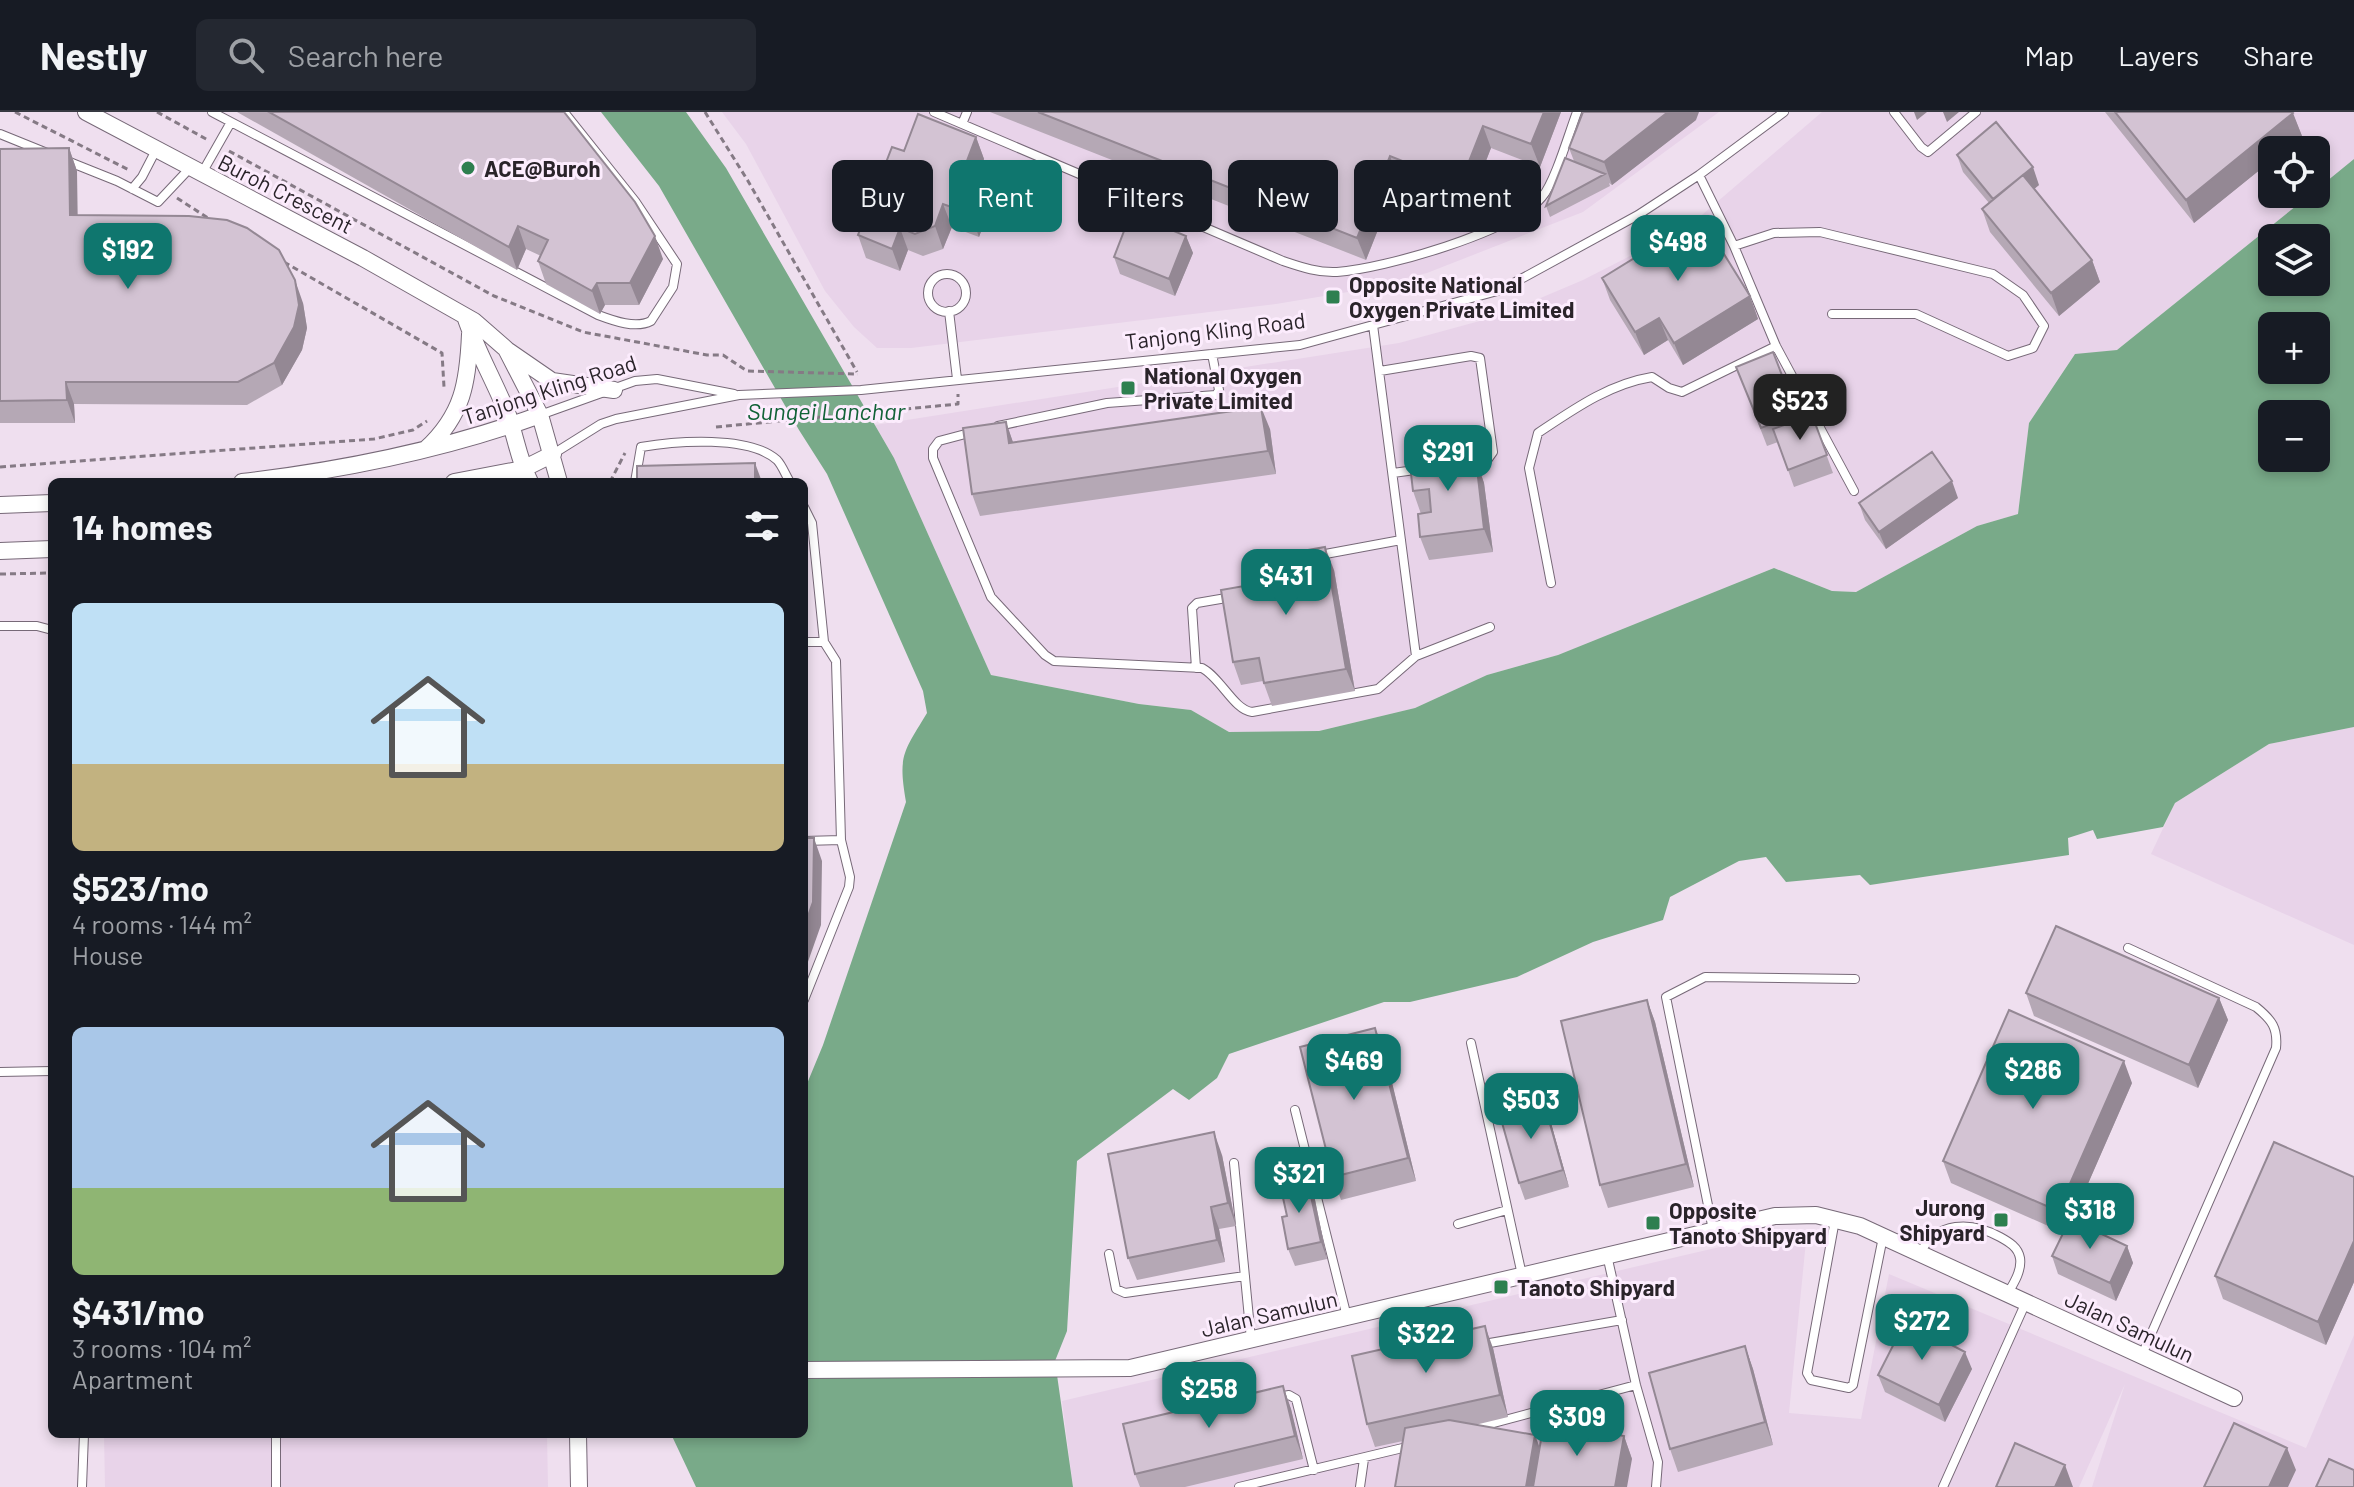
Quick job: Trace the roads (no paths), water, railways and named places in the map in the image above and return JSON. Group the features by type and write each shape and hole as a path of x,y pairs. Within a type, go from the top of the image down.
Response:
{"street":[{"name":"Buroh Crescent","path":"86,112 363,258 465,316 506,349 540,415 558,478"},
{"path":"465,316 511,425 526,476"},
{"name":"Tanjong Kling Road","path":"421,453 448,427 460,406 466,380 470,332"},
{"path":"506,349 552,381 614,390"},
{"name":"Tanjong Kling Road","path":"276,478 421,453 540,415"},
{"name":"Tanjong Kling Road","path":"502,478 526,476 553,454"},
{"path":"0,505 48,503"},
{"path":"0,551 48,549"},
{"name":"Jalan Samulun","path":"808,1370 1130,1368 1775,1216 1816,1215 1860,1226 2234,1398"},
{"path":"578,1438 579,1487"}],"lane":[{"path":"212,112 598,315 611,320 646,324 673,287 677,264 635,201 564,112"},
{"path":"934,112 1283,261 1314,271 1338,272 1426,255 1507,221 1534,205 1545,194 1577,112"},
{"path":"962,124 967,112"},
{"path":"1894,112 1928,152 1976,112"},
{"name":"Tanjong Kling Road","path":"540,415 635,381 657,379 739,395 864,390 1300,345 1501,290 1638,215 1699,175 1779,114"},
{"path":"0,134 158,202 166,192 196,171 231,122"},
{"path":"132,189 156,150"},
{"path":"1699,175 1734,246 1776,346 1854,491"},
{"path":"1734,246 1774,233 1820,232 1993,274 2023,295 2044,326 2033,348 2008,356 1916,314 1832,314"},
{"path":"944,274 957,277 966,294 960,306 949,311 936,309 928,298 929,285 933,279 944,274"},
{"path":"949,311 957,379"},
{"path":"1373,325 1416,656"},
{"path":"1551,583 1529,468 1538,433 1588,400 1636,379 1652,377 1682,392 1776,346"},
{"path":"992,427 1107,403 1216,395 1219,390 1212,354"},
{"path":"1380,371 1474,356 1480,358 1493,452 1484,460 1454,465"},
{"name":"Tanjong Kling Road","path":"553,454 601,424 616,419 739,395"},
{"path":"979,431 939,441 933,449 933,458 991,597 1054,661 1196,668 1213,675 1243,710 1252,712 1378,689 1416,656 1490,627"},
{"path":"636,478 641,447 688,443 748,446 777,461 788,478"},
{"path":"1393,473 1438,467"},
{"path":"808,515 812,523 824,642 836,661 841,840 850,882 808,990"},
{"path":"1316,556 1401,540"},
{"path":"1196,668 1193,605 1252,594 1254,570 1273,564"},
{"path":"0,626 48,629"},
{"path":"808,642 824,642"},
{"path":"808,841 841,840"},
{"path":"2128,948 2256,1007 2268,1017 2278,1032 2276,1048 2142,1356"},
{"path":"1713,1230 1666,997 1705,977 1855,979"},
{"path":"1471,1043 1522,1275"},
{"path":"0,1072 48,1071"},
{"path":"1295,1110 1347,1317"},
{"path":"1234,1163 1252,1339"},
{"path":"1458,1224 1507,1210"},
{"path":"1835,1220 1807,1373 1811,1380 1849,1388 1853,1385 1883,1237"},
{"path":"1920,1253 1932,1236 1943,1230 1958,1226 1984,1228 2012,1244 2020,1255 2020,1266 2008,1293"},
{"path":"1109,1254 1116,1289 1125,1293 1245,1276"},
{"path":"1607,1255 1636,1385 1658,1462 1656,1487"},
{"path":"1943,1487 2026,1302"},
{"path":"1478,1345 1622,1320"},
{"path":"1466,1431 1636,1385"},
{"path":"1270,1399 1289,1395 1296,1399 1314,1470"},
{"path":"83,1483 84,1438"},
{"path":"276,1438 276,1487"},
{"path":"1239,1487 1422,1443"},
{"path":"1360,1487 1364,1459"}],"water":[{"name":"Sungei Lanchar","path":"601,112 686,112 726,168 894,458 991,675 1139,704 1191,710 1229,732 1319,731 1415,708 1487,675 1558,655 1774,568 1832,591 1856,592 1977,526 2018,514 2029,423 2075,354 2117,350 2258,237 2258,296 2330,296 2330,224 2274,224 2294,208 2330,208 2330,179 2354,159 2354,727 2269,744 2175,803 2163,827 2097,839 2093,830 2068,838 2069,855 1870,885 1860,875 1786,882 1766,857 1739,861 1670,897 1663,920 1593,942 1517,977 1410,1002 1384,1002 1229,1054 1217,1078 1189,1100 1173,1089 1077,1161 1067,1331 1055,1361 1073,1487 696,1487 673,1438 808,1438 808,1081 906,802 904,755 927,713 923,691 827,474 659,186"}],"place":[{"name":"ACE@Buroh","path":"468,168"},
{"name":"Opposite National Oxygen Private Limited","path":"1333,297"},
{"name":"National Oxygen Private Limited","path":"1128,388"},
{"name":"Jurong Shipyard","path":"2001,1220"},
{"name":"Opposite Tanoto Shipyard","path":"1653,1223"},
{"name":"Tanoto Shipyard","path":"1501,1287"}]}
